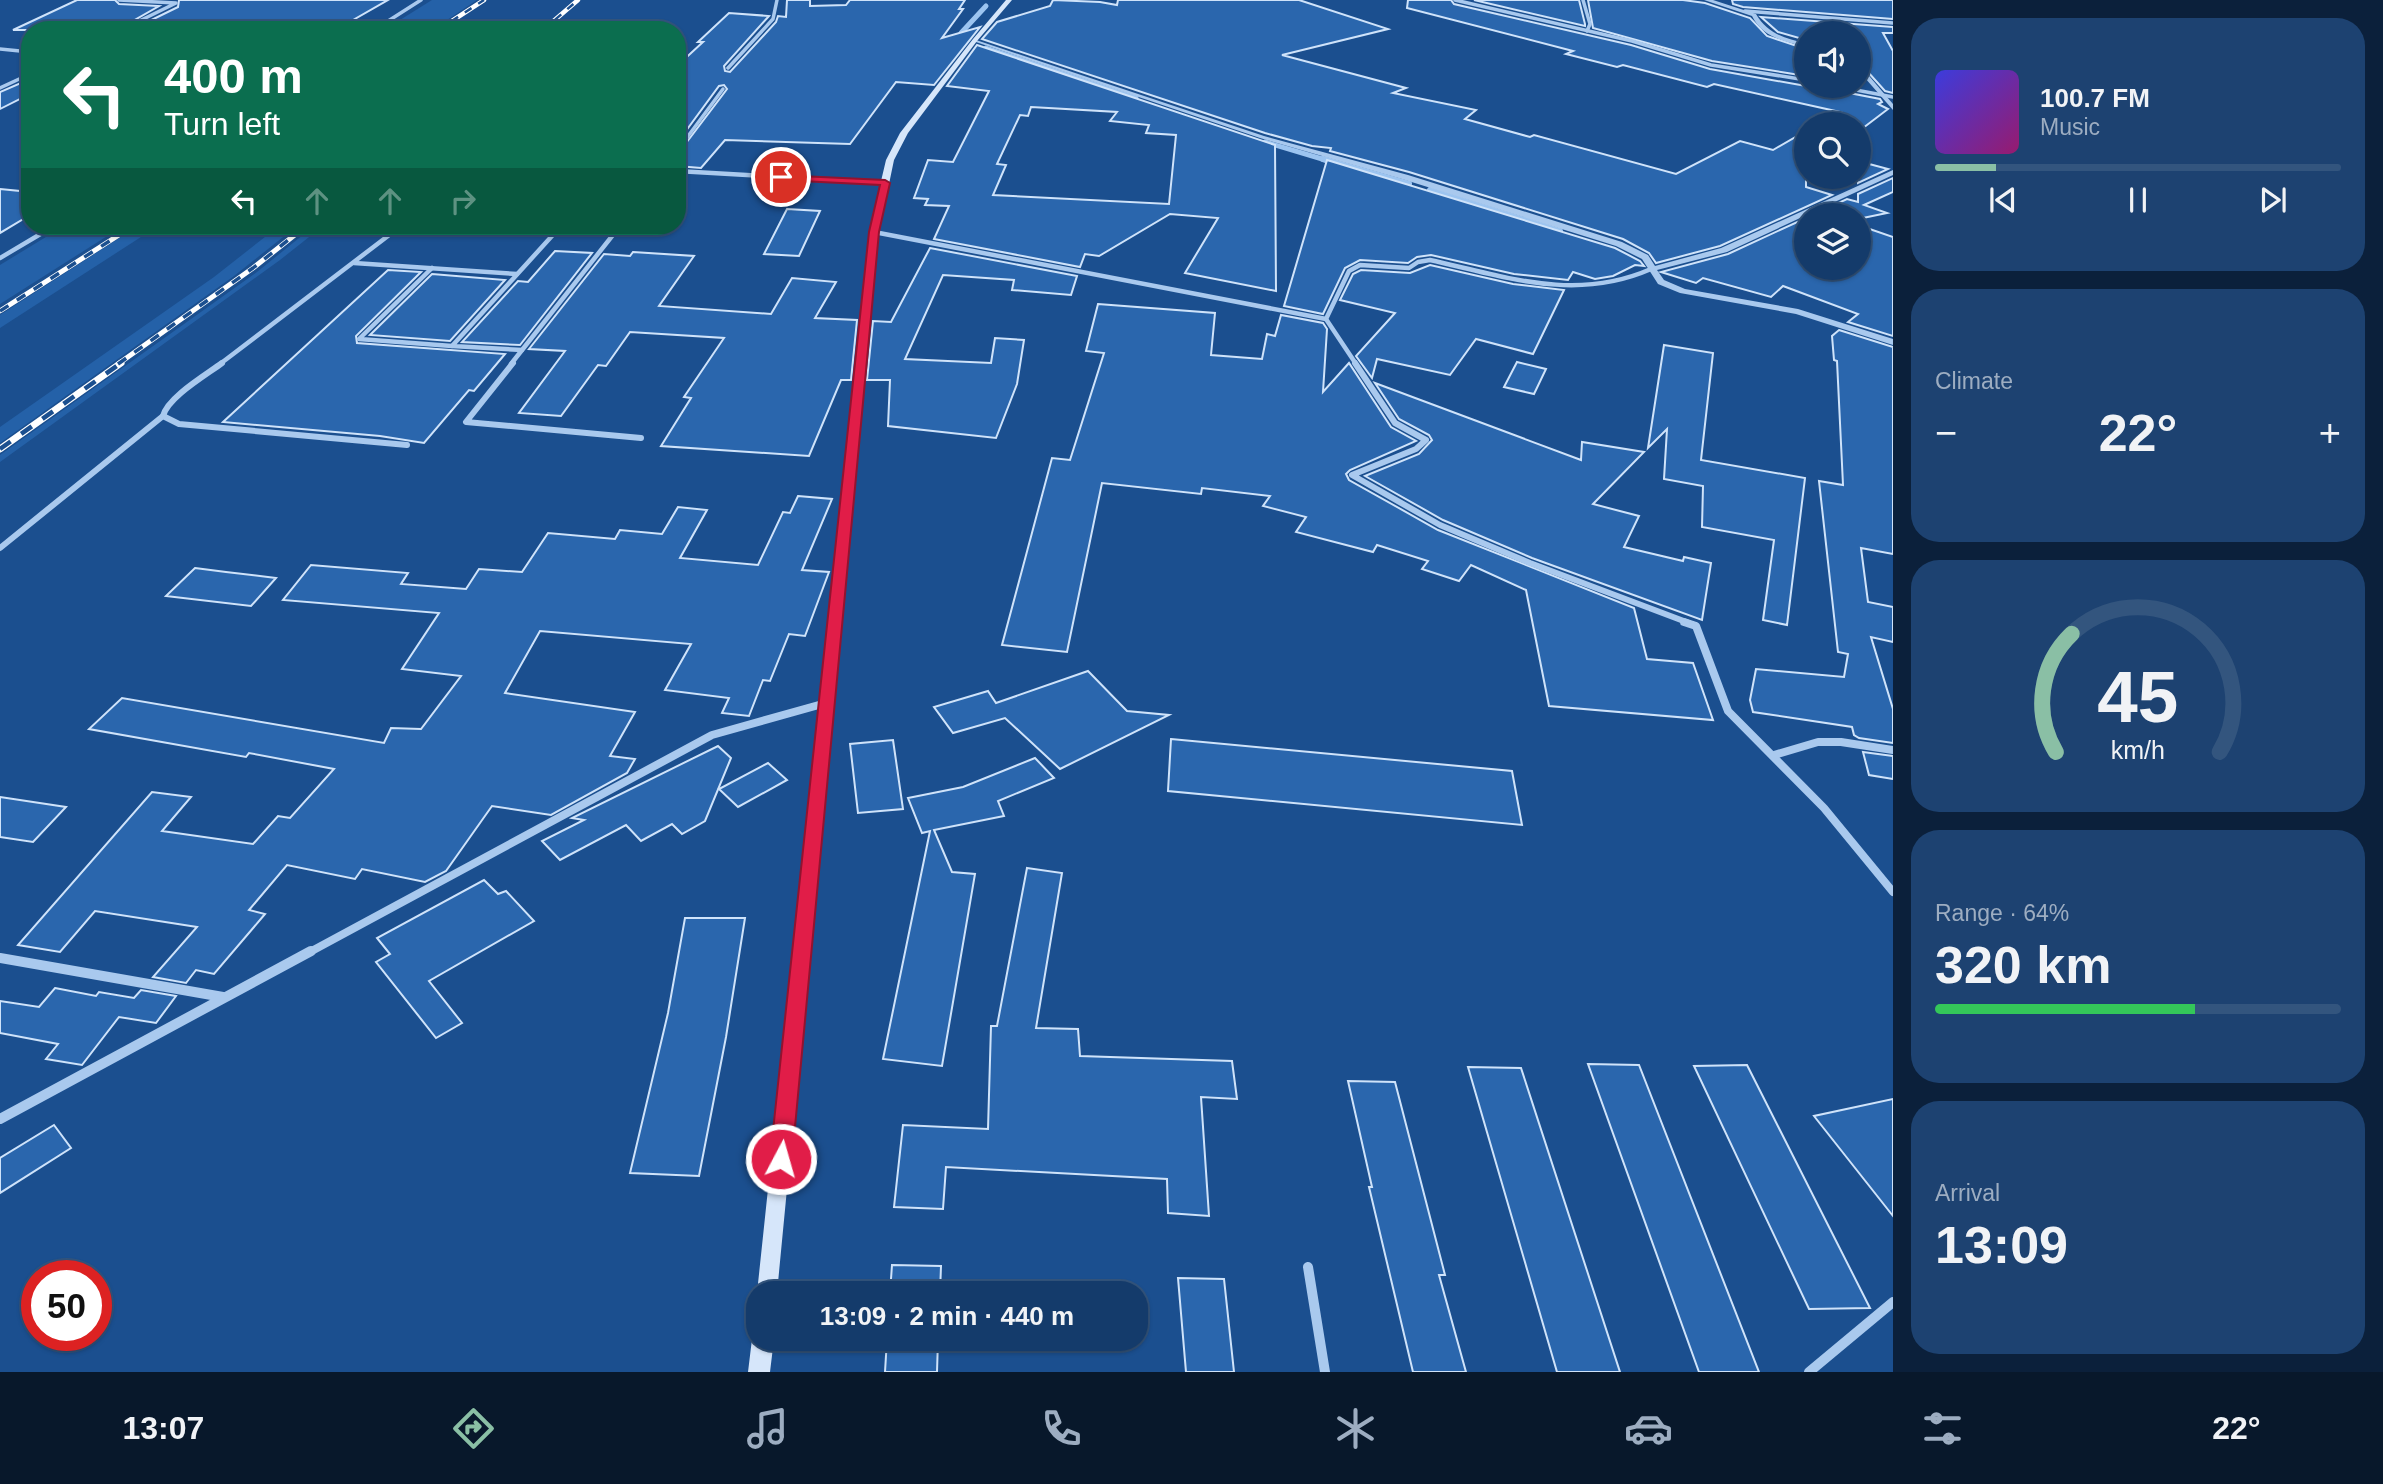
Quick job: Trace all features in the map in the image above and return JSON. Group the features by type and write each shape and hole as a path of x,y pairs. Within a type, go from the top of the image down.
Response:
{"main road":[{"path":"768,1281 874,232 890,160 904,133 1009,0"},
{"path":"759,1372 762,1351"}],"street":[{"path":"119,0 176,4 140,21"},
{"path":"388,21 421,0"},
{"path":"728,68 773,19 777,0"},
{"path":"1455,0 1587,31 1711,65 1794,78"},
{"path":"1583,0 1590,24 1587,31"},
{"path":"1707,0 1754,15 1757,24 1782,39 1794,42"},
{"path":"1745,11 1893,23"},
{"path":"975,40 1262,137 1405,177 1619,244 1644,257 1661,282 1683,291 1798,312 1893,342"},
{"path":"0,49 21,51"},
{"path":"0,88 21,78"},
{"path":"1871,78 1889,97 1893,108"},
{"path":"686,139 723,89"},
{"path":"1871,93 1889,97"},
{"path":"686,172 885,183"},
{"path":"1326,319 1349,271 1360,265 1409,268 1418,262 1430,260 1543,283 1578,286 1634,279 1651,269 1724,250 1893,172"},
{"path":"874,232 1326,319 1395,423 1426,440 1416,449 1352,475 1440,526 1696,626 1728,711 1824,808 1893,892"},
{"path":"0,258 39,235"},
{"path":"0,548 163,416 165,408 176,398 390,235"},
{"path":"452,346 553,235"},
{"path":"613,235 466,422 641,438"},
{"path":"354,263 517,274"},
{"path":"432,268 359,339 522,351"},
{"path":"163,416 178,424 407,445"},
{"path":"0,1119 712,735 828,702"},
{"path":"1774,755 1818,742 1841,741 1893,750"},
{"path":"0,958 223,997"},
{"path":"1308,1267 1325,1372"},
{"path":"1809,1372 1893,1303"}],"shaded area":[{"path":"432,0 477,0 446,21 398,21"},
{"path":"49,235 109,235 0,304 0,265"},
{"path":"124,235 144,235 0,328 0,315"},
{"path":"268,235 286,235 234,276 0,443 0,427 214,277"},
{"path":"303,235 312,235 0,462 0,455 257,272"}],"building":[{"path":"77,0 115,0 119,4 159,6 133,21 32,21"},
{"path":"179,0 388,0 351,21 149,21 178,7"},
{"path":"787,0 810,0 810,6 846,5 850,0 965,0 959,9 963,9 942,38 980,27 934,85 896,82 850,144 725,140 701,168 686,167 686,143 727,89 724,85 719,86 686,131 686,58 703,42 698,42 729,13 769,16 724,66 725,71 730,72 776,22 778,16 786,17"},
{"path":"1053,0 1117,5 1118,0 1299,0 1388,29 1282,55 1406,88 1393,93 1476,110 1465,119 1676,174 1740,141 1773,150 1794,138 1794,189 1812,189 1832,195 1814,203 1794,203 1794,212 1720,246 1656,263 1649,253 1623,239 1409,172 1330,151 1331,148 1312,146 1265,133 982,39 997,22 1050,6"},
{"path":"1408,0 1451,0 1454,4 1631,45 1710,69 1794,84 1794,98 1871,97 1880,99 1882,102 1878,104 1888,109 1871,122 1871,112 1840,112 1714,84 1707,87 1623,65 1617,67 1566,54 1573,51 1407,8"},
{"path":"1474,0 1579,0 1585,26"},
{"path":"1588,0 1683,0 1705,3 1750,18 1767,36 1794,45 1794,74 1712,61 1593,28"},
{"path":"1732,0 1893,0 1893,19 1743,7 1733,4"},
{"path":"1761,17 1814,21 1794,21 1794,37 1778,32"},
{"path":"1871,25 1893,27 1893,33 1883,33 1893,51 1893,93 1885,91 1871,75"},
{"path":"977,45 1275,145 1276,291 1185,273 1218,218 1170,214 1099,256 1085,254 1080,267 934,239 949,206 925,205 928,199 914,198 928,160 953,162 989,91 947,86","holes":["1031,107 1117,112 1110,121 1149,125 1146,133 1176,135 1169,204 993,195 1006,165 997,164 1020,115 1028,116"]},
{"path":"21,83 21,98 0,109 0,92"},
{"path":"1327,160 1615,248 1640,261 1644,266 1635,265 1613,276 1595,279 1573,272 1568,280 1514,274 1431,255 1417,257 1408,263 1360,260 1345,268 1323,314 1284,306"},
{"path":"1871,164 1888,169 1871,177"},
{"path":"1893,178 1893,192 1868,203 1838,203 1847,199 1858,202 1858,194"},
{"path":"0,189 21,191 21,220 0,233"},
{"path":"1871,207 1887,213 1871,216"},
{"path":"787,209 820,211 799,256 764,254"},
{"path":"1794,224 1794,280 1871,280 1871,229 1893,237 1893,336 1848,322 1858,314 1783,286 1771,297 1703,278 1696,283 1661,272 1728,254"},
{"path":"930,248 1077,276 1071,295 1012,290 1014,280 943,275 905,359 991,363 995,338 1024,340 1017,384 996,438 888,426 890,380 867,380 873,321 891,322"},
{"path":"555,251 592,253 520,345 462,342 518,281 528,282"},
{"path":"633,252 694,256 659,306 771,314 792,278 836,282 815,318 857,320 851,380 841,380 809,456 661,446 691,398 684,397 724,338 630,332 606,366 598,365 561,416 519,413 565,351 529,349 604,254 630,256"},
{"path":"1430,265 1513,284 1564,290 1533,354 1476,339 1450,375 1377,359 1372,378 1356,356 1395,313 1340,300 1353,274 1361,270 1410,273"},
{"path":"388,270 421,272 356,336 357,343 505,354 474,391 469,390 424,443 380,436 223,422"},
{"path":"432,274 505,280 450,341 370,335"},
{"path":"1098,304 1215,313 1211,355 1262,359 1267,334 1275,336 1281,315 1323,323 1327,329 1323,392 1349,363 1391,427 1416,441 1350,470 1346,474 1349,480 1438,530 1634,608 1647,659 1693,663 1713,720 1549,706 1526,590 1471,565 1459,581 1422,569 1428,561 1377,545 1373,552 1296,532 1306,517 1263,506 1270,496 1202,488 1201,494 1102,483 1067,652 1002,645 1052,458 1070,460 1104,353 1086,351"},
{"path":"1839,330 1893,347 1893,554 1861,548 1868,602 1893,607 1893,642 1871,637 1893,709 1893,743 1859,738 1854,735 1852,727 1753,712 1750,700 1756,669 1844,677 1848,654 1838,652 1819,481 1843,485 1837,361 1834,360 1832,336"},
{"path":"1664,345 1713,353 1701,460 1805,478 1787,625 1763,620 1774,540 1702,527 1703,486 1664,479 1667,429 1648,448"},
{"path":"1517,362 1546,369 1534,394 1504,387"},
{"path":"1375,383 1581,460 1582,442 1644,452 1593,504 1639,516 1624,547 1683,561 1684,557 1711,563 1702,620 1532,558 1443,520 1365,476 1419,454 1432,440 1429,435 1399,419"},
{"path":"798,496 832,499 802,570 829,572 805,636 789,634 770,681 763,680 749,716 722,713 729,698 665,690 691,644 540,631 505,693 635,712 610,756 635,759 627,773 551,815 492,806 446,871 425,882 362,869 355,879 287,865 249,910 265,914 214,974 196,970 186,983 153,977 197,927 95,911 60,952 18,945 152,792 191,797 162,831 253,844 278,816 290,818 334,769 249,753 246,757 89,729 122,698 384,743 391,728 421,729 461,676 402,669 439,613 283,600 311,565 408,573 401,584 466,589 479,569 522,572 548,533 615,539 620,530 662,534 678,507 707,510 680,558 758,565 783,512 790,513"},
{"path":"195,568 276,578 251,606 166,596"},
{"path":"1088,671 1127,711 1169,715 1060,769 1005,718 953,733 934,707 988,691 996,703"},
{"path":"1171,739 1512,771 1522,825 1168,791"},
{"path":"893,740 903,809 858,813 850,744"},
{"path":"718,746 731,758 705,821 682,834 672,824 641,841 626,825 560,860 542,841 584,820 572,818"},
{"path":"1863,752 1893,756 1893,779 1869,775"},
{"path":"1035,758 1054,778 998,801 1004,816 934,830 952,872 975,874 942,1066 883,1059 930,831 922,833 908,798 963,787"},
{"path":"768,763 787,780 738,807 719,789"},
{"path":"0,797 66,807 33,842 0,837"},
{"path":"1027,868 1062,873 1036,1028 1078,1029 1080,1056 1232,1061 1237,1099 1201,1097 1209,1216 1168,1213 1167,1179 946,1167 943,1209 894,1207 903,1125 988,1129 991,1026 997,1026"},
{"path":"484,880 498,894 506,891 534,921 429,981 462,1023 436,1038 376,962 390,954 377,938"},
{"path":"685,918 745,918 726,1037 699,1176 630,1173 668,1013"},
{"path":"55,988 96,996 99,992 134,998 141,990 176,996 156,1023 119,1017 82,1065 46,1059 58,1044 0,1033 0,1001 39,1007"},
{"path":"1588,1064 1639,1065 1759,1372 1699,1372"},
{"path":"1747,1065 1870,1308 1809,1309 1694,1066"},
{"path":"1468,1067 1521,1068 1620,1372 1557,1372"},
{"path":"1348,1081 1395,1082 1445,1275 1439,1275 1466,1372 1413,1372 1369,1187 1372,1187"},
{"path":"1893,1099 1893,1216 1814,1116"},
{"path":"54,1125 71,1148 0,1193 0,1158"},
{"path":"892,1265 941,1266 940,1281 891,1281"},
{"path":"1178,1278 1224,1279 1234,1372 1186,1372"},
{"path":"886,1351 938,1351 937,1372 885,1372"}],"waterway":[{"path":"961,33 986,6"},
{"path":"986,48 1136,98"},
{"path":"1265,142 1329,161"},
{"path":"1323,159 1409,184"},
{"path":"1430,190 1560,231"}],"railway":[{"path":"452,21 484,0"},
{"path":"554,21 578,0"},
{"path":"0,311 119,235"},
{"path":"118,364 295,235"},
{"path":"0,449 121,363"}],"route":[{"path":"781,177 885,183 874,232 781,1159"}]}
